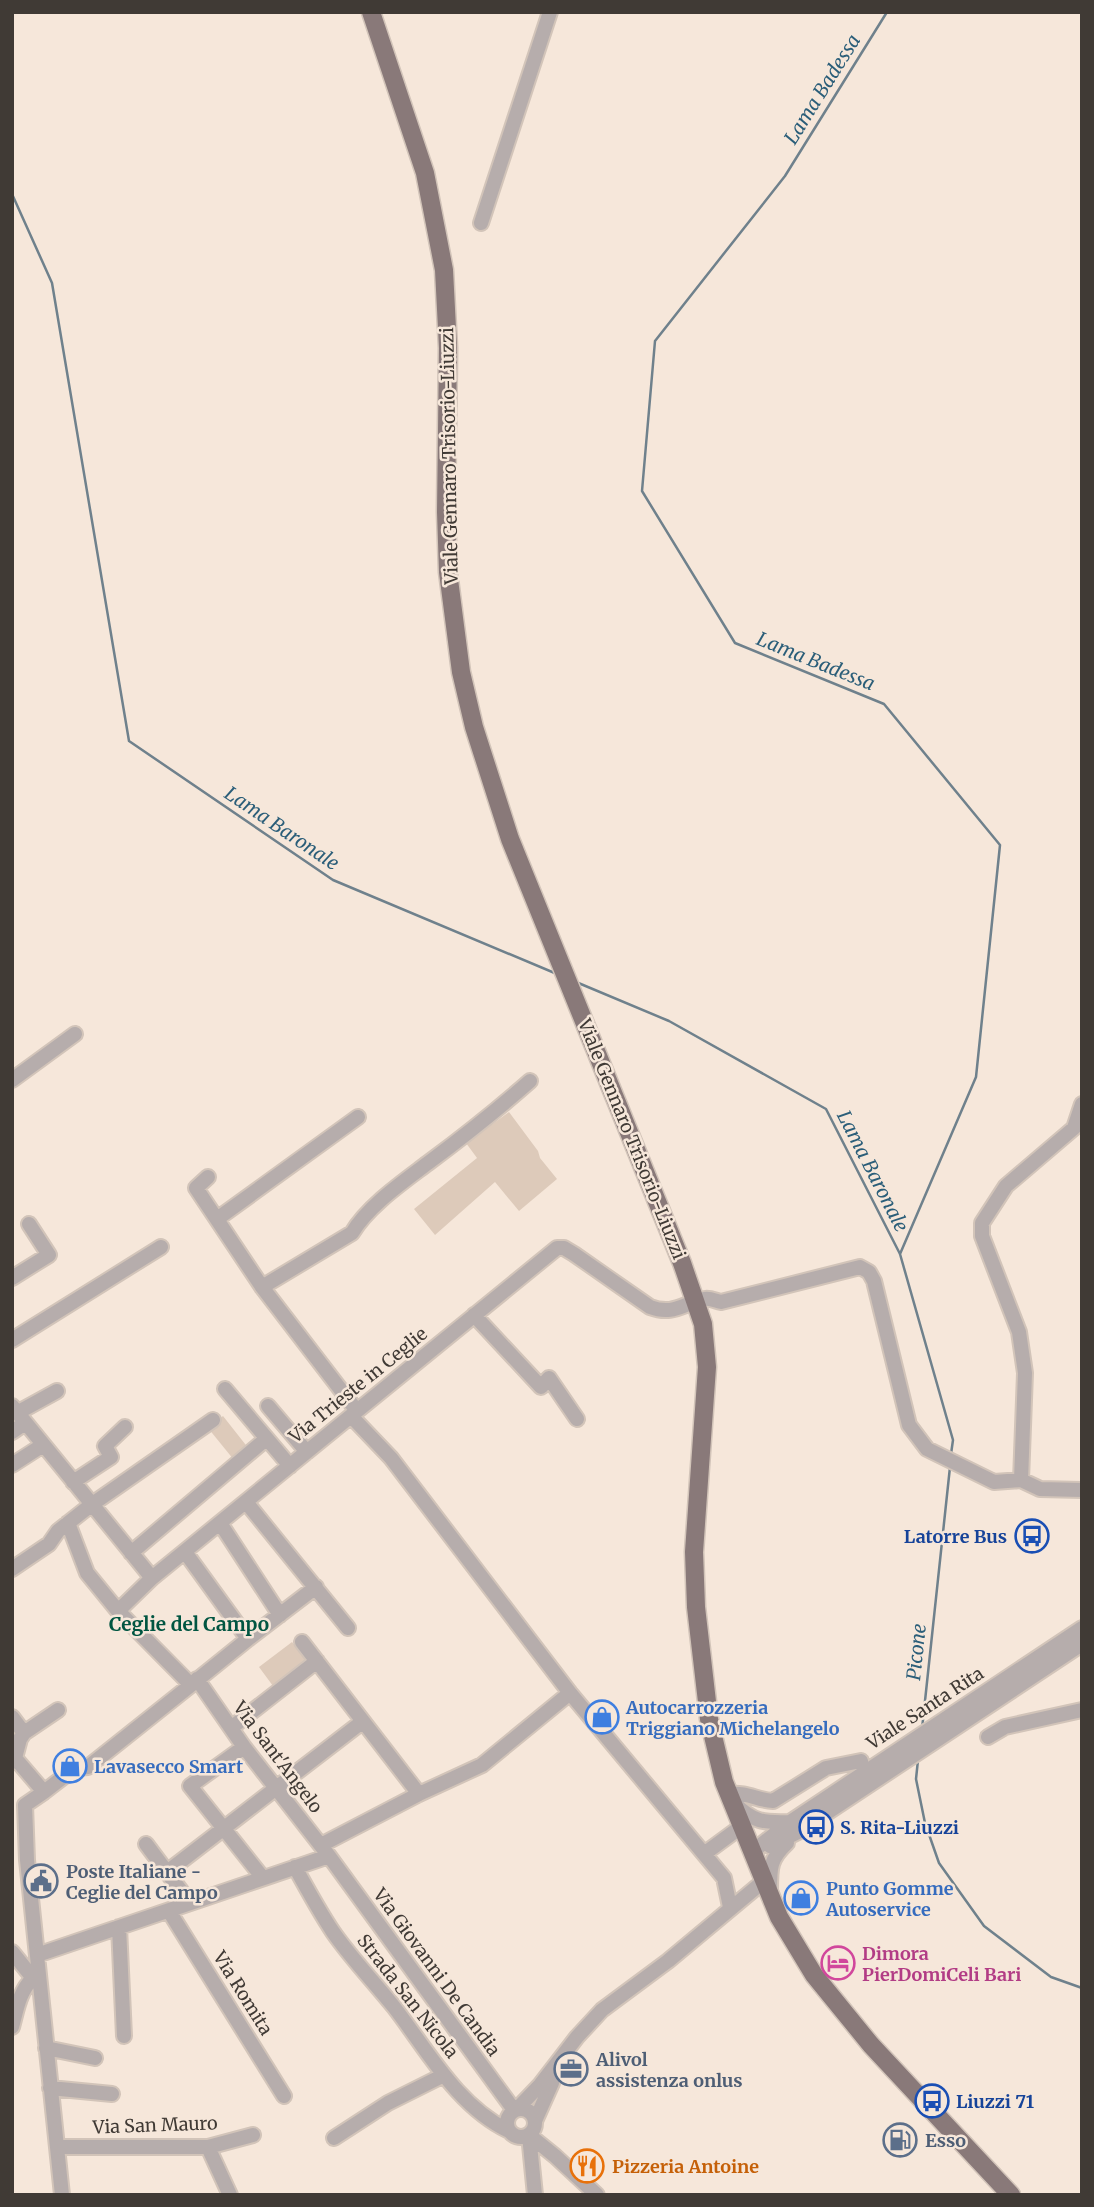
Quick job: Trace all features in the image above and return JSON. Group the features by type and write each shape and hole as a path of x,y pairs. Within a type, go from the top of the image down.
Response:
{"main road":[{"name":"Viale Gennaro Trisorio-Liuzzi","path":"371,12 425,173 444,270 448,572 461,672 474,727 510,839 703,1324 707,1367 694,1552 696,1607 709,1719 731,1798 788,1934 814,1975 871,2045 1011,2195"}],"street":[{"path":"481,223 550,12"},
{"path":"12,1080 75,1034"},
{"path":"262,1287 352,1233 358,1222 404,1182 530,1081"},
{"path":"1021,1480 1025,1373 1019,1332 982,1236 982,1223 1006,1186 1074,1128 1082,1104"},
{"path":"217,1219 358,1117"},
{"path":"208,1177 196,1188 262,1287 354,1413 570,1693 723,1878 730,1907"},
{"path":"12,1278 49,1255 29,1224"},
{"path":"12,1340 161,1247"},
{"name":"Via Trieste in Ceglie","path":"118,1611 152,1578 557,1248 565,1248 650,1307 661,1311 672,1310 696,1302"},
{"path":"696,1302 707,1298 721,1302 860,1267 869,1272 874,1282 909,1425 927,1449 994,1482 1021,1480 1040,1489 1082,1490"},
{"path":"474,1315 541,1387 549,1378 577,1419"},
{"path":"225,1389 290,1466"},
{"path":"12,1432 18,1414 57,1391"},
{"path":"268,1406 307,1452"},
{"path":"18,1414 152,1578"},
{"path":"12,1569 49,1544 58,1531 92,1505 213,1420"},
{"path":"73,1482 111,1457 105,1446 125,1427"},
{"path":"131,1553 267,1439"},
{"path":"12,1465 43,1445"},
{"path":"246,1502 348,1628"},
{"name":"Via Sant'Angelo","path":"68,1523 87,1573 118,1611 194,1682 325,1850"},
{"path":"220,1523 279,1615"},
{"path":"185,1552 248,1640"},
{"path":"62,2195 37,1981 37,1955 19,1820 25,1805 75,1768 88,1767 316,1587"},
{"name":"Viale Santa Rita","path":"794,1827 1082,1628"},
{"path":"302,1642 419,1794"},
{"name":"Viale Santa Rita","path":"838,1797 1082,1644"},
{"path":"231,1728 317,1661"},
{"path":"37,1955 295,1867 419,1794 482,1765 570,1693"},
{"path":"44,1792 13,1758 24,1732 58,1710"},
{"path":"988,1737 1005,1727 1082,1710"},
{"path":"12,1717 24,1732"},
{"path":"166,1872 362,1722"},
{"path":"244,1747 190,1786 263,1878"},
{"path":"794,1827 750,1817 731,1798 742,1792 773,1801 826,1769 861,1761"},
{"path":"704,1854 742,1826"},
{"path":"752,1852 766,1848 794,1827"},
{"path":"553,2070 552,2083 533,2127 518,2136 509,2131 507,2119 553,2070 577,2037 603,2010 668,1961 730,1907 767,1889 771,1865 794,1827"},
{"path":"146,1844 190,1903"},
{"name":"Via Giovanni De Candia","path":"325,1850 515,2110"},
{"name":"Strada San Nicola","path":"295,1867 334,1933 394,2007 444,2075 492,2122 509,2131"},
{"name":"Via Romita","path":"169,1911 284,2096"},
{"path":"119,1927 124,2036"},
{"path":"12,1952 37,1981"},
{"path":"12,2027 25,1986 37,1981"},
{"path":"46,2049 95,2059"},
{"path":"334,2138 388,2103 444,2075"},
{"path":"50,2088 112,2094"},
{"path":"515,2110 530,2111 535,2195"},
{"path":"533,2127 555,2156 597,2195"},
{"name":"Via San Mauro","path":"57,2147 208,2147 253,2136"},
{"path":"208,2147 230,2195"},
{"path":"531,2155 540,2152 555,2156"}],"shaded area":[{"path":"509,1112 557,1179 519,1211 495,1182 435,1235 414,1209 477,1158 466,1143"},
{"path":"223,1416 249,1449 234,1460 208,1428"},
{"path":"292,1642 307,1661 273,1686 259,1667"}],"waterway":[{"name":"Lama Badessa","path":"887,12 785,176 655,341 642,491 735,643 884,704 1000,845 976,1077 900,1254"},
{"name":"Lama Baronale","path":"12,194 52,283 129,741 333,880 557,974"},
{"name":"Lama Baronale","path":"576,982 669,1021 826,1109 900,1254 953,1440 951,1454"},
{"name":"Picone","path":"922,1729 950,1467"},
{"name":"Picone","path":"918,1760 916,1779 925,1823 939,1863 984,1926 1051,1977 1082,1988"}],"place":[{"name":"Latorre Bus","path":"1032,1536"},
{"name":"Autocarrozzeria Triggiano Michelangelo","path":"602,1717"},
{"name":"Lavasecco Smart","path":"70,1766"},
{"name":"S. Rita-Liuzzi","path":"816,1827"},
{"name":"Poste Italiane - Ceglie del Campo","path":"41,1881"},
{"name":"Punto Gomme Autoservice","path":"801,1898"},
{"name":"Dimora PierDomiCeli Bari","path":"838,1963"},
{"name":"Alivol assistenza onlus","path":"571,2069"},
{"name":"Liuzzi 71","path":"932,2101"},
{"name":"Esso","path":"900,2140"},
{"name":"Pizzeria Antoine","path":"587,2166"}],"district":[{"name":"Ceglie del Campo","path":"189,1624"}]}
